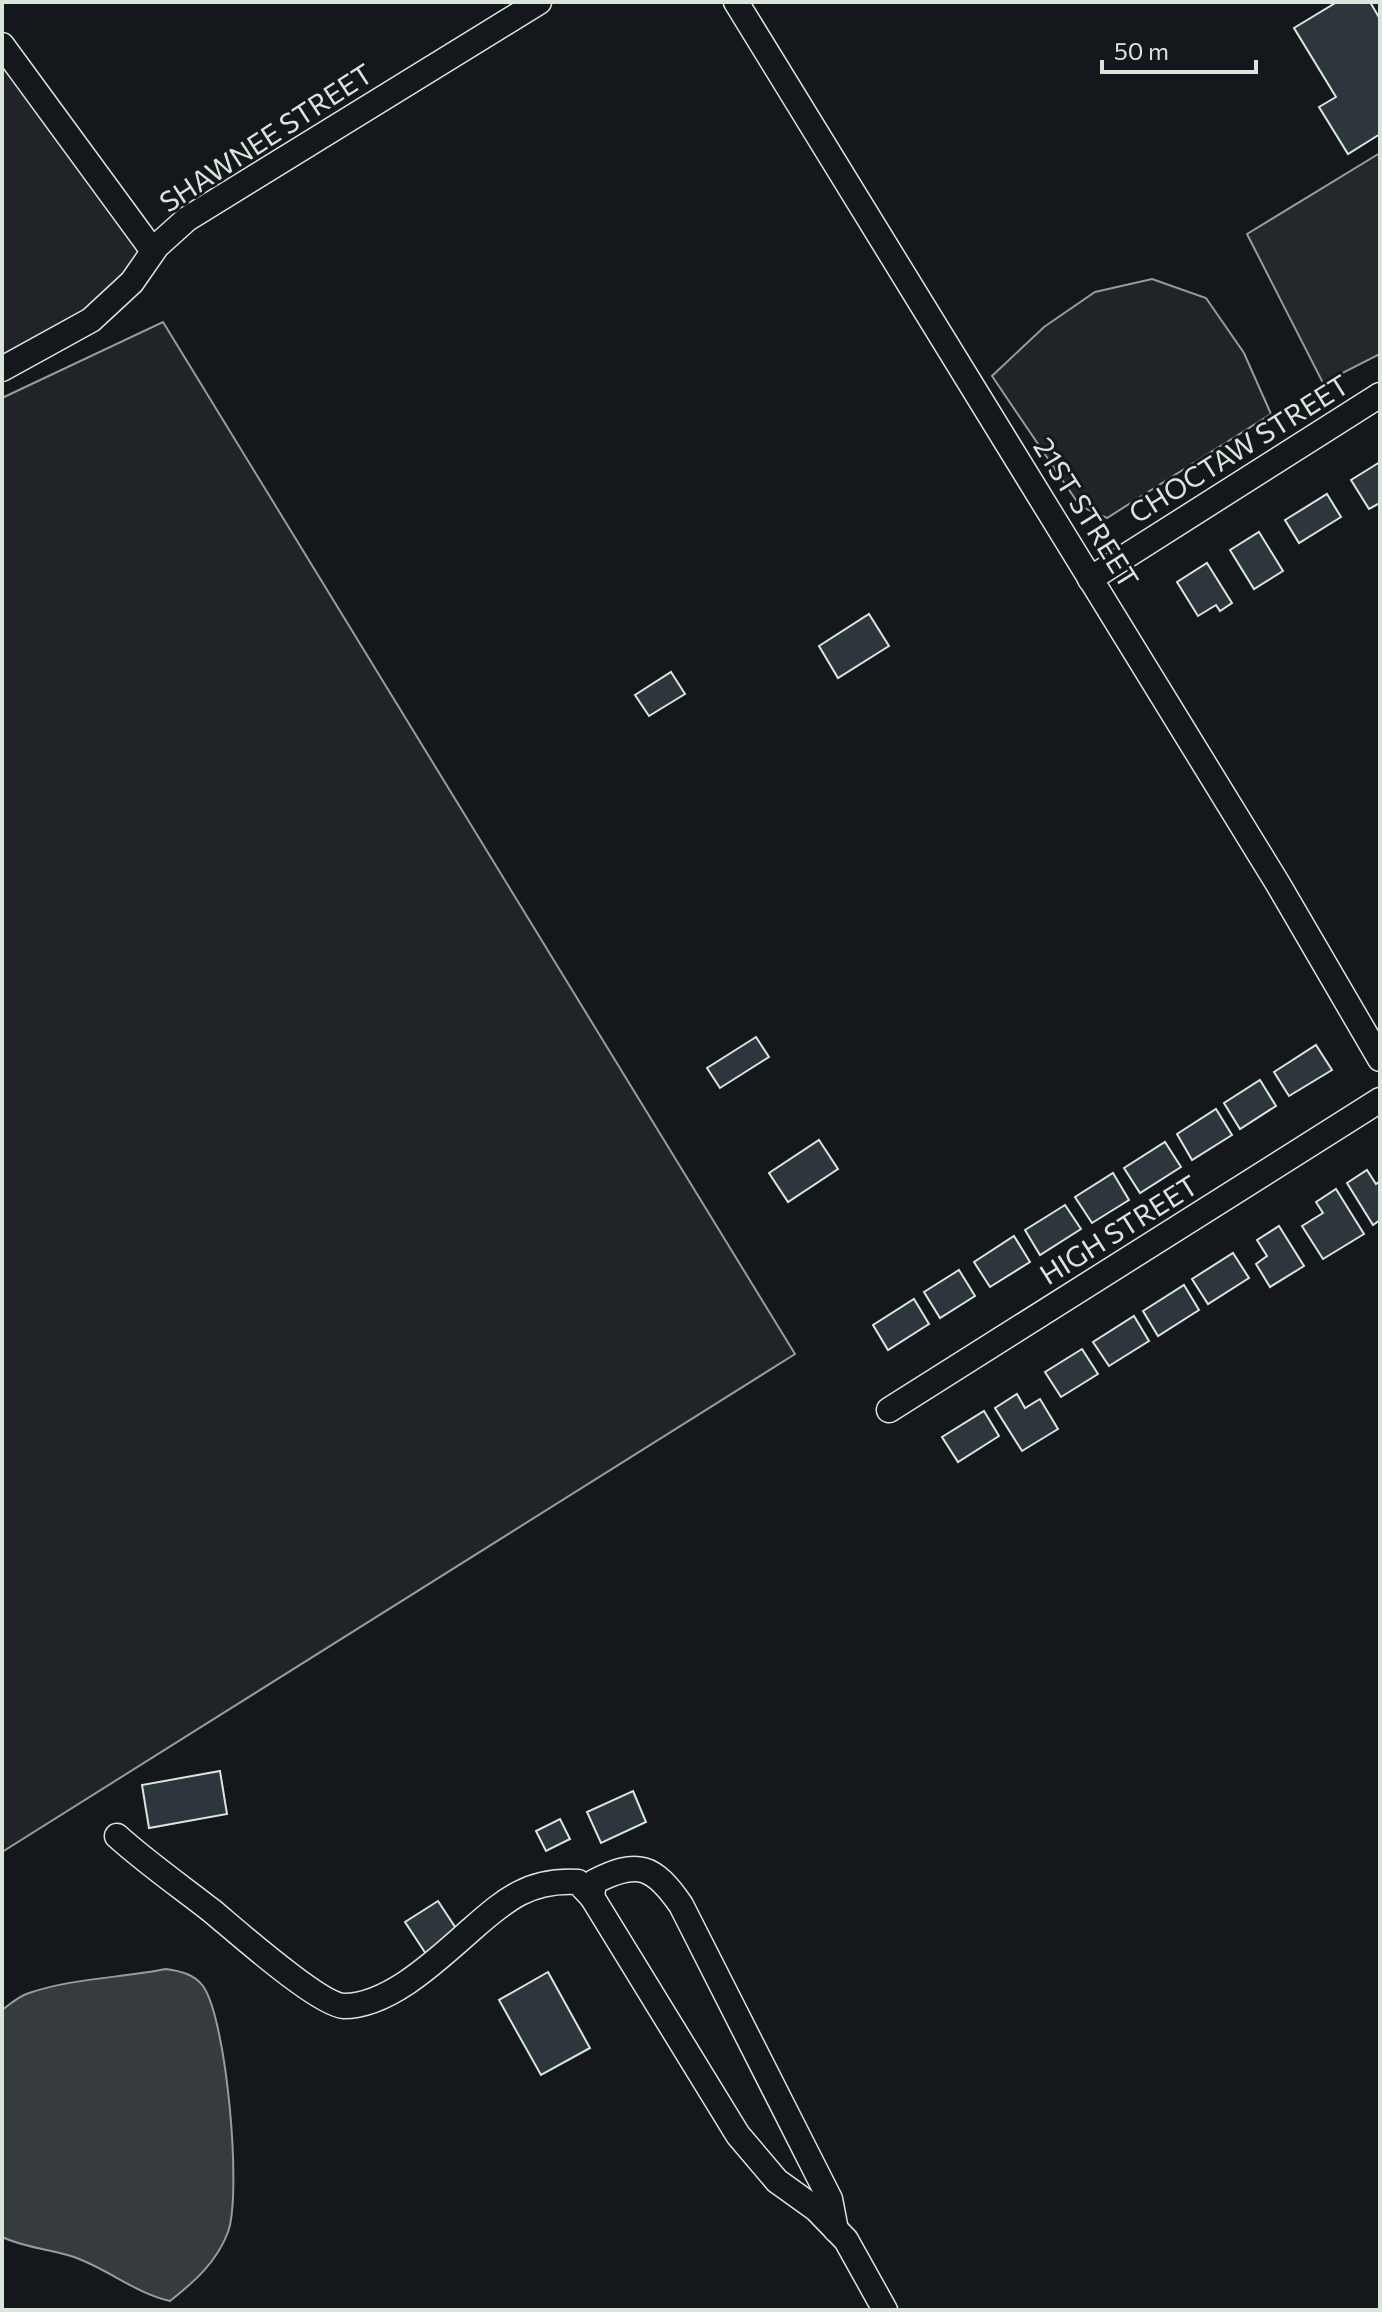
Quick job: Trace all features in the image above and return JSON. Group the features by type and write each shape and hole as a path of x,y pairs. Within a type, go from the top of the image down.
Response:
{"street":[{"name":"SHAWNEE STREET","path":"2,369 91,320 132,282 153,251 187,219 539,2"},
{"name":"21ST STREET","path":"736,2 1272,874 1380,1059"},
{"path":"2,45 153,251"},
{"name":"CHOCTAW STREET","path":"1090,579 1380,395"},
{"name":"HIGH STREET","path":"889,1410 1380,1100"},
{"path":"117,1836 282,1970 340,2006 358,2005 379,1998 401,1985 430,1966 499,1905 527,1888 555,1880 578,1882 592,1897 738,2135 777,2181 816,2209 846,2240 885,2310"},
{"path":"592,1897 594,1882 616,1870 649,1870 664,1881 681,1905 830,2199 836,2230"}],"shaded area":[{"path":"2,45 153,251 132,282 2,369"},
{"path":"1380,153 1380,354 1323,383 1247,234"},
{"path":"1152,279 1206,298 1244,353 1271,414 1107,518 1080,506 992,376 1044,327 1095,292"},
{"path":"163,322 795,1354 2,1852 2,398"},
{"path":"166,1969 195,1979 203,1986 212,2005 225,2069 233,2146 232,2212 228,2232 218,2253 204,2271 170,2301 74,2257 2,2237 2,2010 22,1996 46,1988"}],"building":[{"path":"1337,2 1370,2 1380,19 1380,134 1348,154 1319,107 1336,97 1294,28"},
{"path":"1380,462 1380,503 1369,509 1351,480"},
{"path":"1327,494 1341,517 1299,543 1285,520"},
{"path":"1259,532 1283,571 1254,589 1230,550"},
{"path":"1207,563 1232,603 1220,611 1216,605 1198,616 1177,582"},
{"path":"869,614 889,646 838,678 819,646"},
{"path":"671,672 685,694 649,716 635,695"},
{"path":"756,1037 769,1057 720,1088 707,1068"},
{"path":"1316,1045 1332,1070 1289,1096 1274,1072"},
{"path":"1260,1080 1276,1106 1240,1129 1224,1103"},
{"path":"1216,1109 1232,1135 1192,1160 1177,1134"},
{"path":"819,1140 838,1169 788,1202 769,1173"},
{"path":"1165,1142 1181,1167 1140,1193 1124,1168"},
{"path":"1367,1170 1376,1184 1380,1181 1380,1220 1373,1225 1347,1183"},
{"path":"1113,1173 1129,1200 1092,1223 1075,1197"},
{"path":"1336,1189 1364,1234 1323,1259 1302,1226 1323,1213 1316,1202"},
{"path":"1065,1205 1081,1229 1040,1255 1025,1230"},
{"path":"1279,1226 1304,1266 1270,1287 1256,1264 1267,1256 1257,1240"},
{"path":"1014,1236 1030,1262 990,1287 974,1262"},
{"path":"1233,1253 1249,1278 1208,1304 1192,1279"},
{"path":"959,1270 975,1296 940,1318 924,1292"},
{"path":"1184,1285 1199,1310 1158,1336 1143,1311"},
{"path":"914,1299 929,1324 888,1350 873,1325"},
{"path":"1134,1316 1149,1341 1109,1366 1093,1342"},
{"path":"1082,1349 1098,1374 1061,1397 1045,1372"},
{"path":"1017,1394 1025,1408 1040,1399 1058,1429 1022,1451 995,1408"},
{"path":"984,1411 999,1436 958,1462 942,1437"},
{"path":"220,1771 227,1814 149,1828 142,1785"},
{"path":"633,1791 646,1822 601,1843 587,1812"},
{"path":"560,1819 570,1839 546,1851 536,1831"},
{"path":"438,1901 459,1933 426,1954 405,1922"},
{"path":"548,1972 590,2048 541,2075 499,2000"}]}
